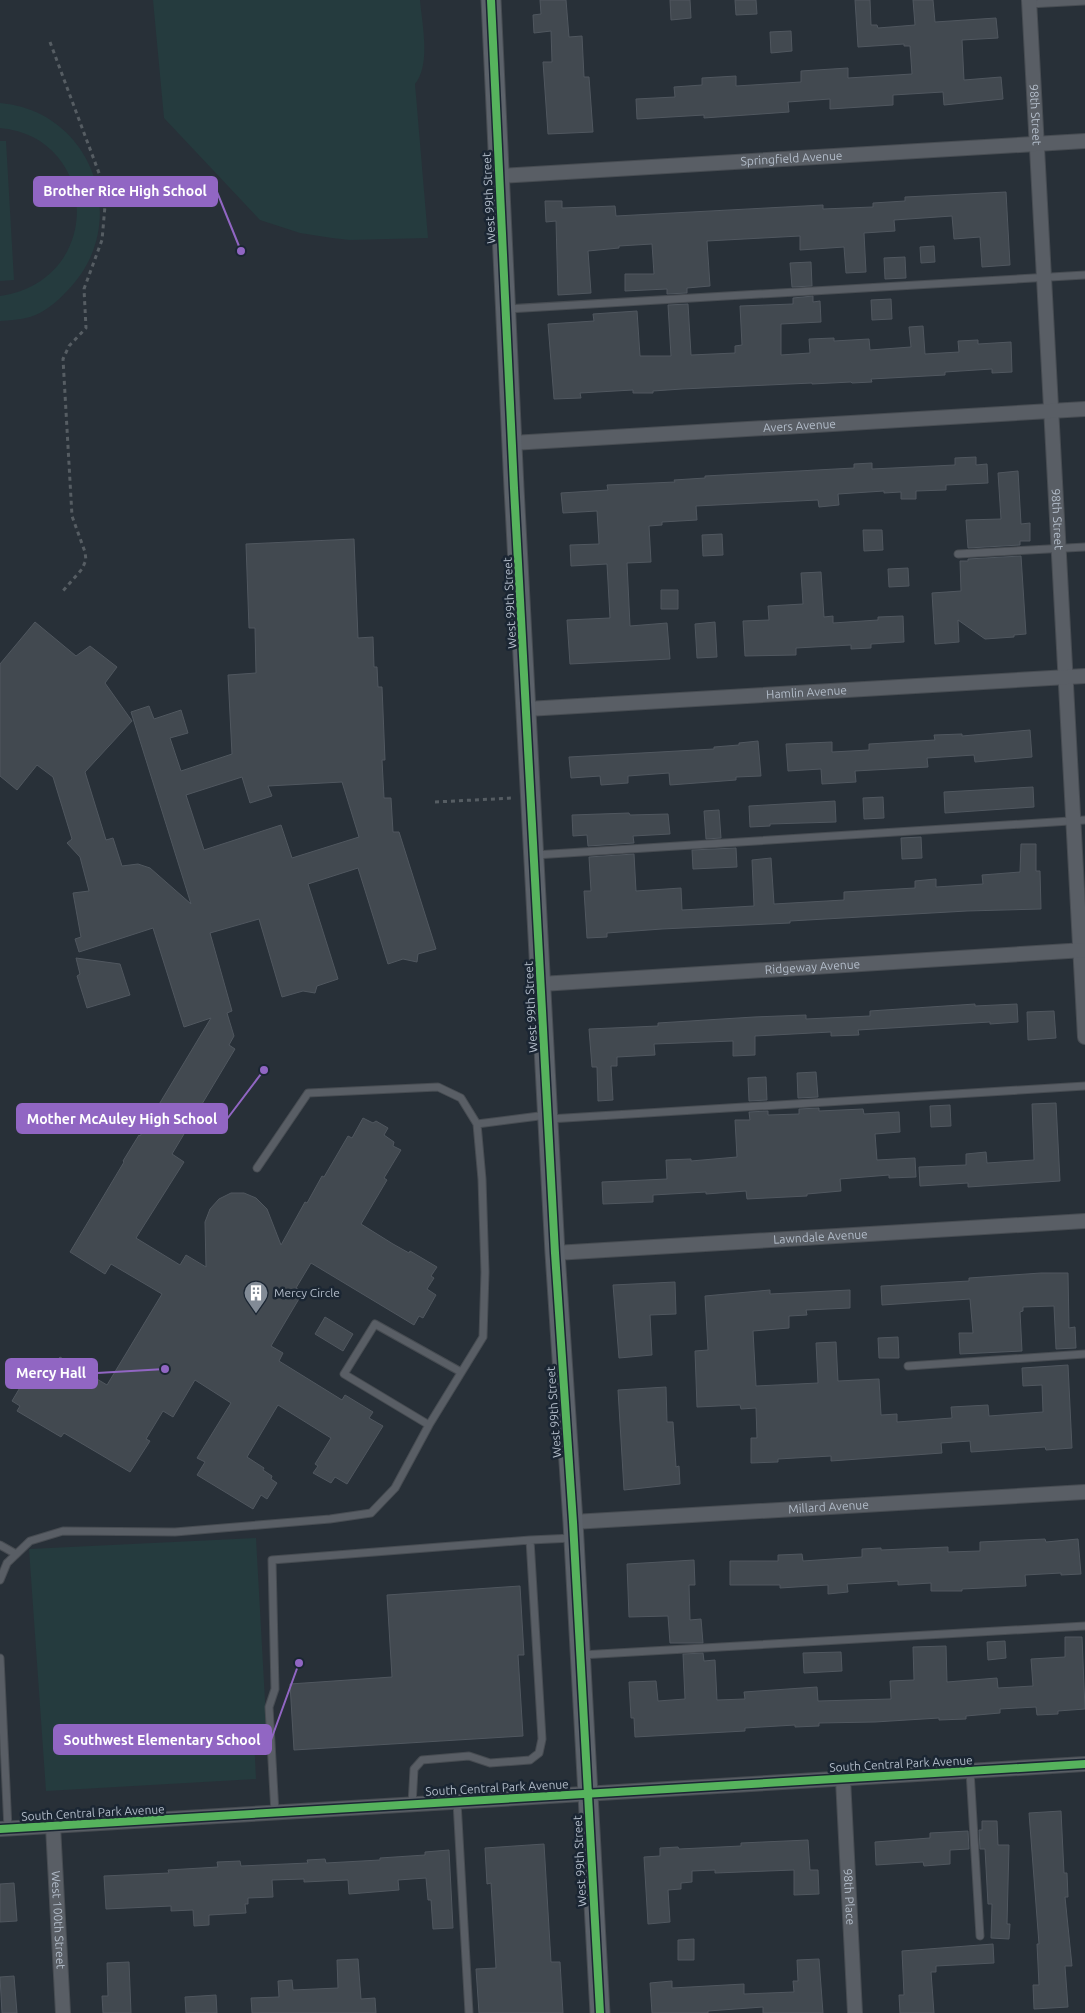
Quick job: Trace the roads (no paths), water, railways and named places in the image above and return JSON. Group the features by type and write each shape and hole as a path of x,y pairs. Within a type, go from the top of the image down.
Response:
{"street":[{"name":"West 99th Street","path":"491,0 512,443 555,1253 573,1530 600,2013"},
{"name":"98th Street","path":"1029,2 1066,677 1079,820 1085,1037"},
{"name":"Springfield Avenue","path":"500,176 1085,141"},
{"name":"Avers Avenue","path":"512,443 1085,409"},
{"name":"Hamlin Avenue","path":"527,709 1085,676"},
{"name":"Ridgeway Avenue","path":"542,984 1083,951"},
{"name":"Lawndale Avenue","path":"555,1253 1085,1220"},
{"name":"Millard Avenue","path":"573,1530 1085,1492"},
{"name":"South Central Park Avenue","path":"4,1829 1085,1764"},
{"name":"98th Place","path":"843,1779 856,2013"},
{"name":"West 100th Street","path":"53,1826 63,2013"}],"lane":[{"path":"1029,2 1085,1"},
{"path":"506,309 1085,275"},
{"path":"958,554 1085,546"},
{"path":"535,855 1079,820"},
{"path":"477,1124 548,1117 1085,1086"},
{"path":"0,1580 7,1563 30,1541 63,1530 175,1532 330,1520 371,1513 395,1488 429,1425 483,1337 485,1272 482,1179 477,1124 461,1098 438,1087 308,1093 257,1168"},
{"path":"429,1425 344,1374 349,1365 375,1324 461,1372"},
{"path":"908,1366 1085,1354"},
{"path":"275,1813 269,1707 275,1689 272,1560 530,1540 573,1530"},
{"path":"412,1805 414,1769 422,1760 469,1756 490,1764 530,1760 538,1753 542,1739 530,1540"},
{"path":"0,1545 16,1554"},
{"path":"580,1655 1085,1626"},
{"path":"0,1658 4,1829"},
{"path":"970,1771 980,1936"},
{"path":"457,1802 469,2013"}],"place":[{"name":"Brother Rice High School","path":"241,251"},
{"name":"Mother McAuley High School","path":"264,1070"},
{"name":"Mercy Circle","path":"256,1314"},
{"name":"Mercy Hall","path":"165,1369"},
{"name":"Southwest Elementary School","path":"299,1663"}]}
